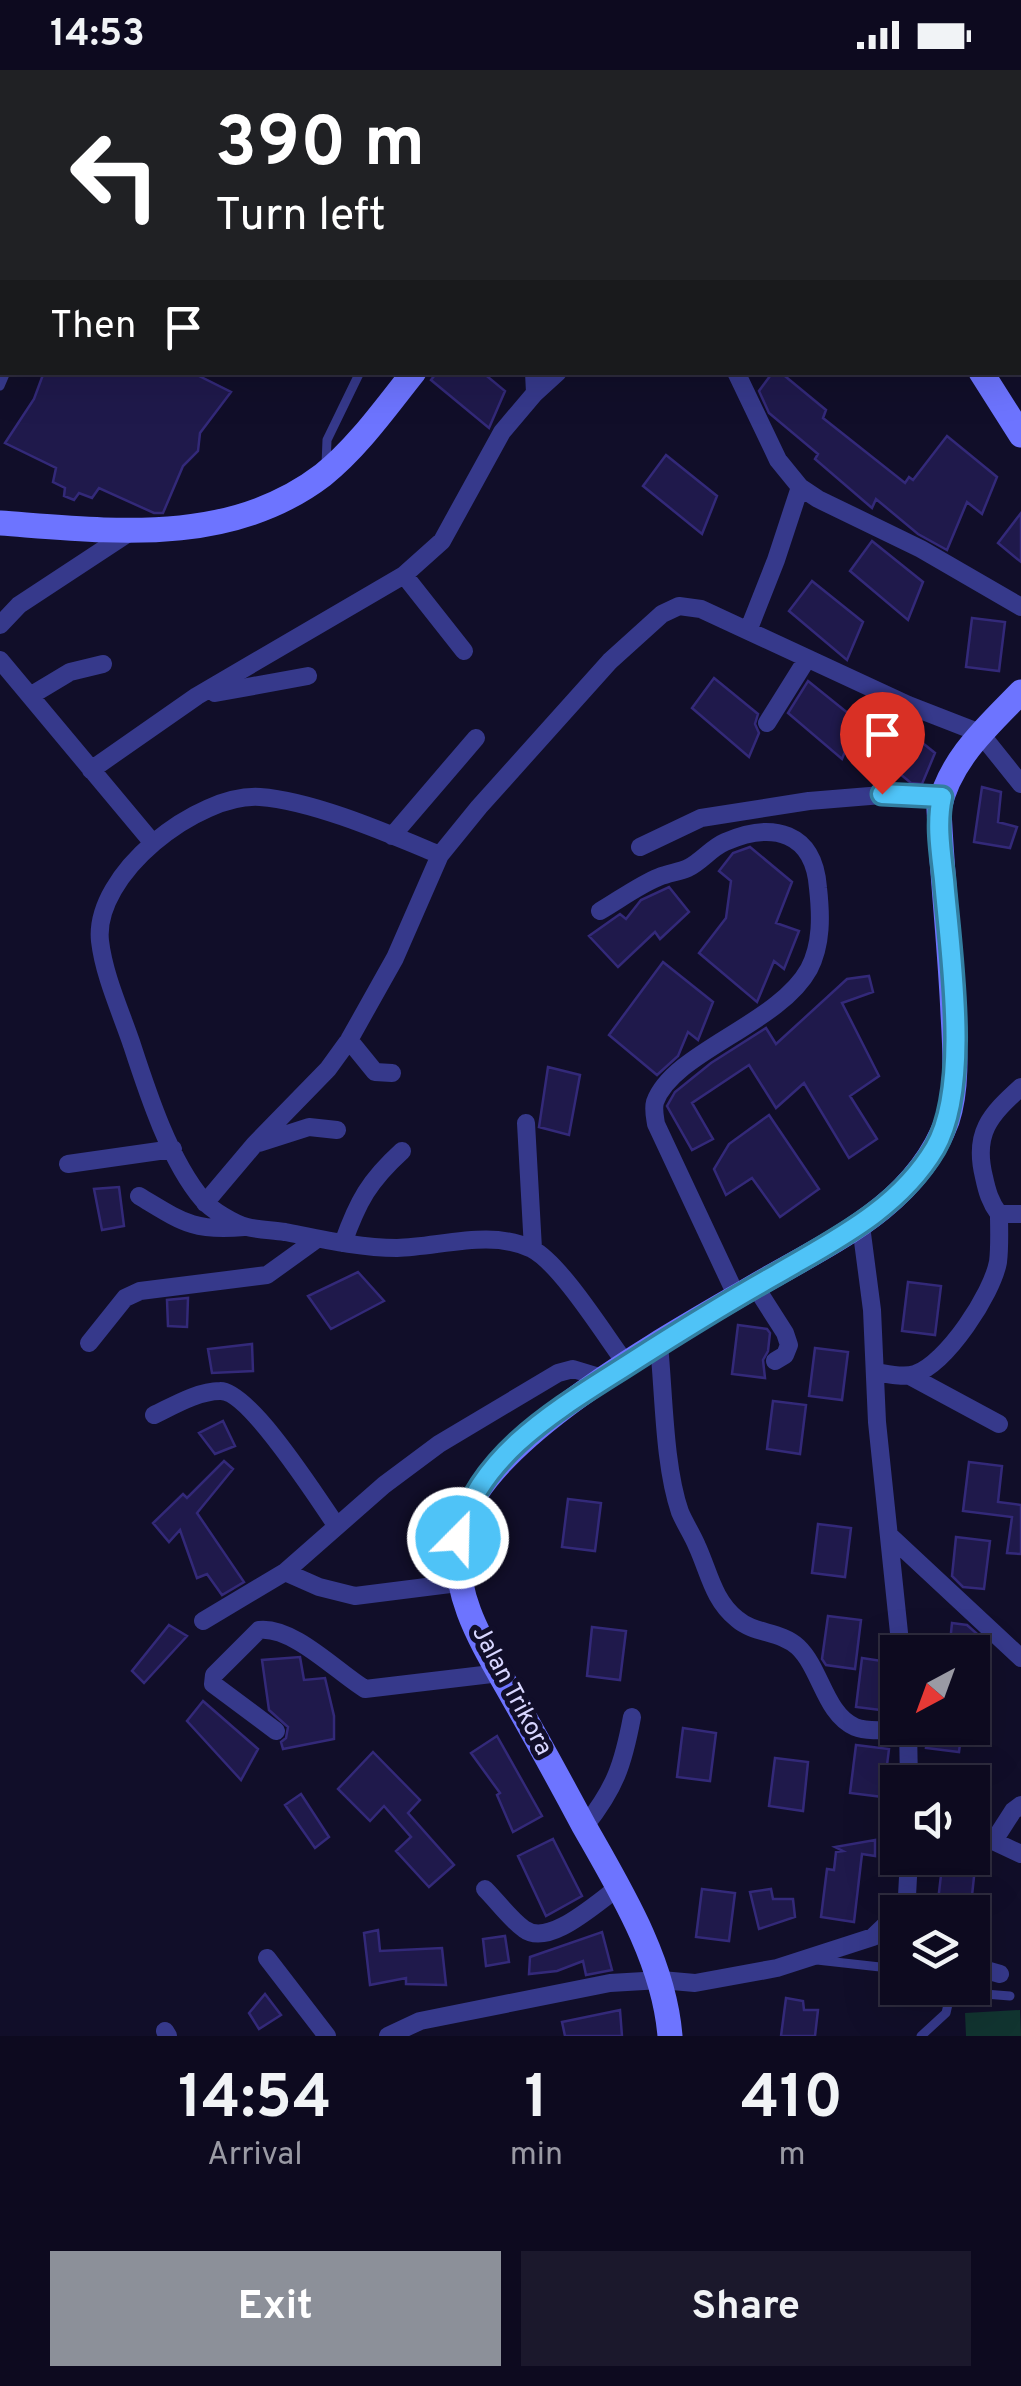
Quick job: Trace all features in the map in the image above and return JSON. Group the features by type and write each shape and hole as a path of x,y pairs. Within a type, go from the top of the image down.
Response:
{"street":[{"path":"0,523 130,532 186,529 262,511 326,473 370,428 412,375"},
{"path":"534,375 535,393"},
{"path":"92,770 198,696 404,576 442,542 502,432 555,375"},
{"path":"737,375 778,460 800,487 921,549 1021,607"},
{"path":"983,375 1021,435"},
{"path":"748,631 800,487"},
{"path":"0,625 19,605 130,532"},
{"path":"404,576 464,651"},
{"path":"205,1202 328,1069 349,1040 389,971 440,855 610,661 662,614 680,606 701,609 908,705 980,733 1021,784"},
{"path":"768,724 807,658"},
{"path":"0,660 152,842"},
{"path":"30,696 70,672 104,664"},
{"path":"198,696 308,676"},
{"name":"Jalan Trikora","path":"670,2036 668,2005 660,1980 619,1887 478,1633 458,1583 462,1523 468,1506 489,1475 561,1407 746,1291 861,1226 908,1185 935,1148 949,1116 955,1060 940,838 942,797 980,733 1021,692"},
{"path":"392,836 476,738"},
{"path":"640,848 701,818 882,794 942,797"},
{"path":"245,1227 205,1202 173,1150 142,1074 100,938 115,886 152,842 218,804 258,797 289,801 440,855"},
{"path":"600,911 660,876 690,867 721,843 740,836 789,836 813,857 820,912 818,945 809,969 776,1008 703,1054 674,1077 655,1102 656,1124 746,1291 785,1332 789,1345 775,1361"},
{"path":"349,1040 375,1072 392,1073"},
{"path":"910,1376 932,1366 950,1350 998,1264 999,1214 990,1203 978,1150 986,1124 1021,1088"},
{"path":"526,1122 533,1249"},
{"path":"254,1146 296,1130 337,1130"},
{"path":"68,1164 173,1150"},
{"path":"342,1243 358,1200 377,1173 402,1151"},
{"path":"138,1196 188,1225 217,1230 245,1227 394,1248 504,1241 533,1249 579,1299 616,1372"},
{"path":"999,1214 1021,1214"},
{"path":"861,1226 872,1310 877,1422 899,1635"},
{"path":"89,1343 125,1298 140,1290 267,1276 318,1238"},
{"path":"659,1345 674,1487 711,1587 734,1618 795,1644 809,1659 838,1715 856,1728 880,1728"},
{"path":"203,1621 285,1572 439,1444 558,1373 573,1369 616,1372"},
{"path":"876,1372 910,1376 999,1424"},
{"path":"154,1416 189,1399 218,1390 229,1392 259,1418 336,1526"},
{"path":"890,1535 1021,1658"},
{"path":"285,1572 355,1596 458,1583"},
{"path":"276,1731 212,1684 214,1675 259,1630 267,1629 298,1642 366,1689 500,1673"},
{"path":"585,1826 619,1775 632,1716"},
{"path":"995,1839 1021,1805"},
{"path":"990,1837 1021,1854"},
{"path":"485,1889 525,1930 541,1936 554,1932 619,1887"},
{"path":"388,2036 610,1983 730,1979 809,1959 880,1935"},
{"path":"267,1958 328,2036"},
{"path":"990,1971 1000,1974"}],"lane":[{"path":"326,473 327,440 359,375"},
{"path":"809,1959 880,1968"},
{"path":"990,1994 1010,1996"},
{"path":"921,2036 946,2013 948,2005"}],"green space":[{"path":"1020,2010 1021,2036 966,2036 965,2013"}],"building":[{"path":"43,375 197,375 231,392 200,433 198,451 183,466 163,513 154,513 99,488 92,498 79,493 74,500 64,496 65,488 53,482 56,468 5,443 34,399"},
{"path":"435,375 486,375 505,391 489,428 431,380"},
{"path":"771,375 784,375 826,410 823,418 905,483 909,477 913,480 947,436 997,477 982,514 967,502 947,550 918,534 876,499 872,508 815,459 818,454 769,413 759,391"},
{"path":"666,455 717,496 702,534 643,486"},
{"path":"1021,513 1021,562 998,543"},
{"path":"872,541 923,582 908,620 850,571"},
{"path":"812,581 863,622 847,660 789,611"},
{"path":"972,618 1005,622 999,671 966,667"},
{"path":"714,678 758,714 755,724 759,733 749,757 692,708"},
{"path":"808,681 870,731 884,712 935,753 922,784 911,783 852,734 842,759 788,713"},
{"path":"982,787 1001,792 998,822 1017,827 1010,848 974,842"},
{"path":"750,847 792,882 776,923 799,931 784,969 774,961 757,1002 699,953 726,918 731,881 719,871 733,853"},
{"path":"669,887 689,912 660,939 655,932 618,967 589,936 620,914 626,919 641,900"},
{"path":"663,962 713,1002 698,1040 688,1032 678,1056 657,1075 609,1035"},
{"path":"869,976 873,992 842,1003 879,1076 850,1096 877,1139 849,1158 804,1083 776,1108 749,1065 692,1103 713,1139 692,1150 667,1106 675,1092 711,1063 766,1028 776,1044 847,979"},
{"path":"548,1067 580,1075 569,1135 539,1127"},
{"path":"769,1115 819,1189 780,1217 752,1178 726,1195 714,1169 729,1144"},
{"path":"119,1187 124,1226 102,1230 94,1189"},
{"path":"358,1272 384,1301 331,1329 308,1296"},
{"path":"908,1282 941,1286 935,1335 902,1331"},
{"path":"188,1298 187,1327 168,1326 167,1300"},
{"path":"738,1325 767,1329 770,1333 763,1360 765,1378 732,1374"},
{"path":"252,1344 253,1371 212,1373 208,1349"},
{"path":"815,1348 848,1352 842,1400 809,1396"},
{"path":"773,1401 806,1405 800,1454 767,1449"},
{"path":"223,1421 235,1446 215,1454 199,1433"},
{"path":"224,1461 233,1469 197,1513 244,1582 222,1595 207,1574 197,1578 180,1530 169,1542 153,1523 183,1494 187,1498"},
{"path":"969,1462 1002,1466 998,1502 1021,1505 1021,1554 1007,1553 1012,1517 963,1511"},
{"path":"568,1499 601,1503 595,1551 562,1547"},
{"path":"818,1524 851,1528 845,1577 812,1573"},
{"path":"956,1537 990,1541 984,1589 963,1587 952,1576"},
{"path":"828,1616 861,1620 855,1669 826,1665 822,1659"},
{"path":"952,1623 967,1625 978,1635 951,1635"},
{"path":"169,1625 187,1636 144,1683 132,1671"},
{"path":"592,1627 626,1631 620,1680 587,1676"},
{"path":"300,1657 304,1680 325,1678 334,1716 334,1739 283,1749 281,1742 288,1727 269,1710 262,1660"},
{"path":"862,1658 880,1661 880,1710 856,1707"},
{"path":"203,1701 258,1749 241,1780 187,1721"},
{"path":"683,1728 716,1733 710,1781 677,1777"},
{"path":"497,1736 542,1816 513,1832 497,1795 500,1793 471,1753"},
{"path":"856,1745 889,1749 887,1765 880,1765 880,1797 850,1793"},
{"path":"926,1745 960,1745 959,1752 926,1748"},
{"path":"373,1752 420,1800 408,1813 454,1865 429,1887 396,1851 411,1837 384,1806 370,1821 338,1789"},
{"path":"775,1758 808,1762 803,1811 769,1806"},
{"path":"301,1794 329,1837 315,1848 285,1805"},
{"path":"553,1839 582,1896 546,1916 518,1856"},
{"path":"875,1840 875,1856 862,1854 854,1922 821,1917 827,1869 834,1870 836,1852 843,1851 835,1847"},
{"path":"941,1875 974,1875 972,1895 939,1895"},
{"path":"702,1889 735,1893 729,1941 696,1937"},
{"path":"771,1889 773,1899 793,1899 795,1917 759,1929 750,1892"},
{"path":"378,1930 380,1951 442,1948 446,1985 406,1984 406,1978 370,1985 364,1933"},
{"path":"602,1932 612,1970 586,1975 583,1961 557,1971 529,1974 530,1957"},
{"path":"505,1936 509,1962 486,1966 483,1939"},
{"path":"265,1994 281,2015 259,2029 249,2013"},
{"path":"786,1998 803,2001 804,2010 818,2010 815,2036 781,2036"},
{"path":"620,2010 622,2036 565,2036 562,2022"}],"route":[{"path":"458,1538 468,1506 489,1475 561,1407 737,1297 861,1226 908,1185 935,1148 949,1116 955,1060 940,838 942,797 882,794"}]}
